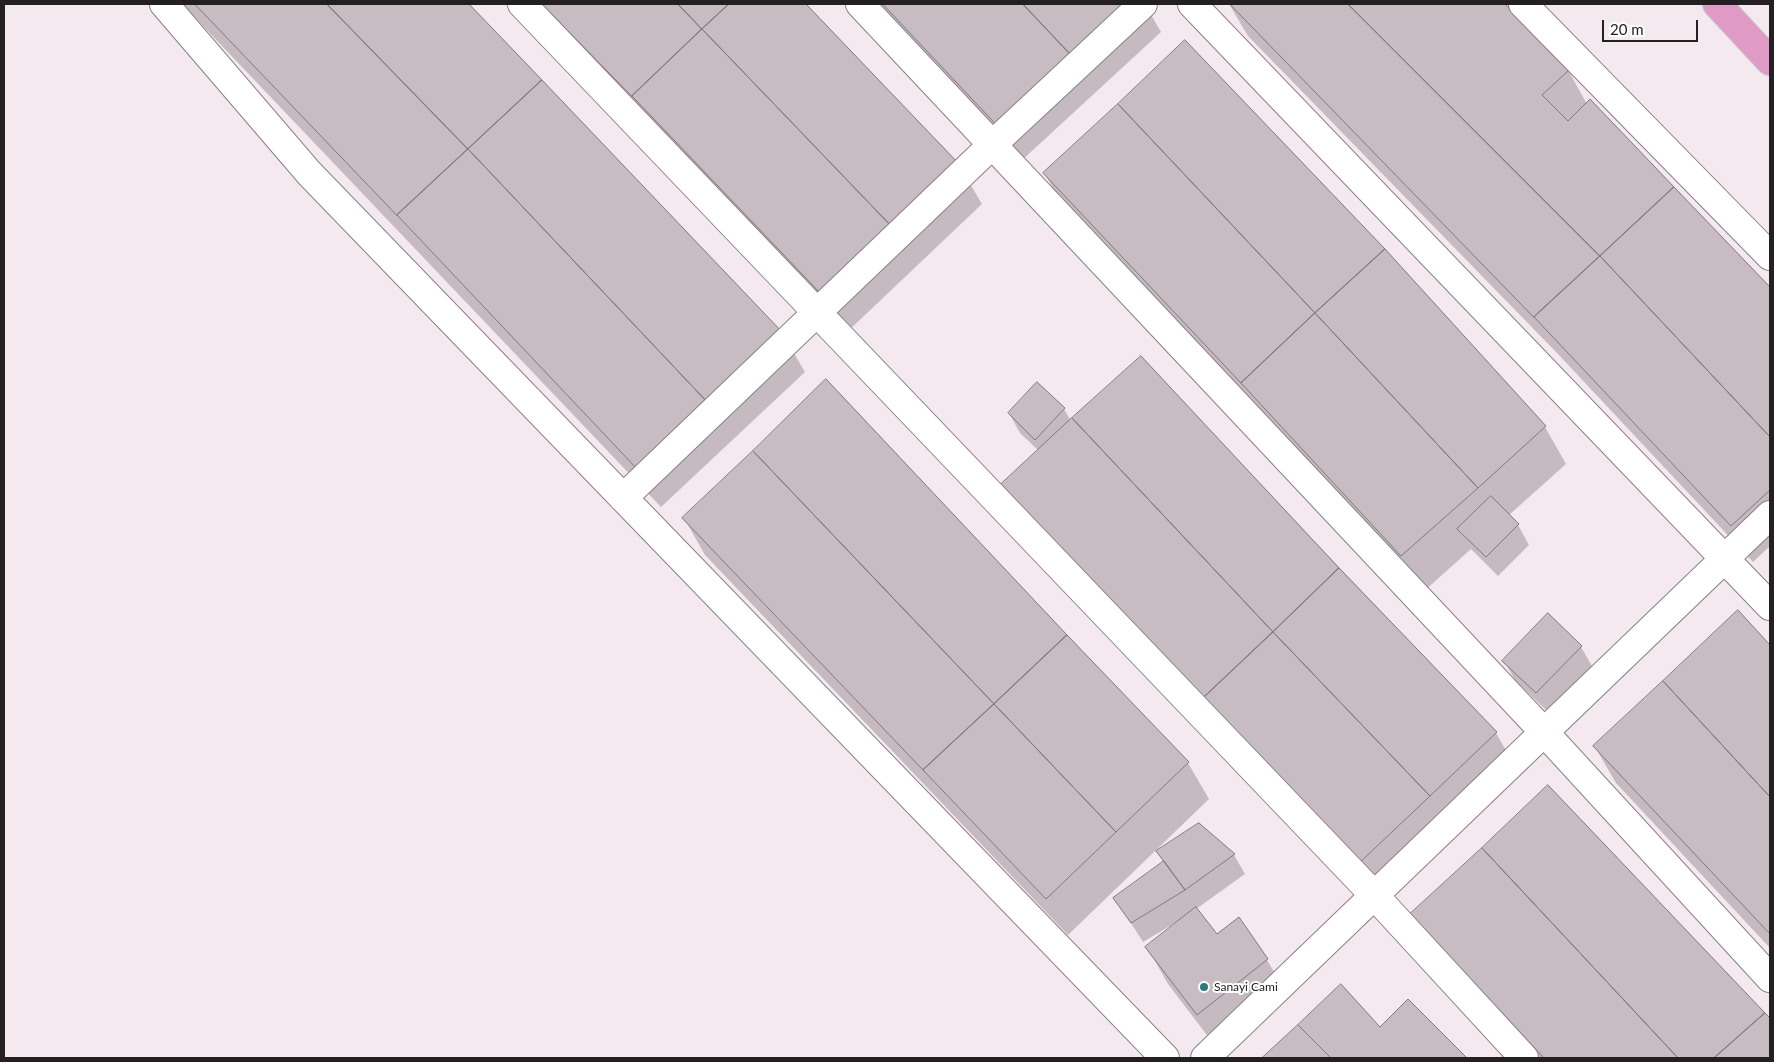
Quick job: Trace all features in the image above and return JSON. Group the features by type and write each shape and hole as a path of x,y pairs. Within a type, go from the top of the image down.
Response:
{"main road":[{"path":"1717,4 1770,61"}],"lane":[{"path":"164,4 309,173 1165,1058"},
{"path":"522,4 1374,895 1524,1058"},
{"path":"860,4 1544,732 1770,978"},
{"path":"623,498 993,144 1143,4"},
{"path":"1192,4 1770,606"},
{"path":"1523,4 1770,256"},
{"path":"1205,1058 1770,514"}],"building":[{"path":"195,4 327,4 468,149 397,215"},
{"path":"327,4 469,4 542,80 468,149"},
{"path":"542,4 678,4 702,29 632,96"},
{"path":"678,4 729,4 702,29"},
{"path":"729,4 806,4 961,166 895,230 702,29"},
{"path":"883,4 1023,4 1073,57 998,126"},
{"path":"1023,4 1131,4 1073,57"},
{"path":"1230,4 1348,4 1600,256 1534,317"},
{"path":"1348,4 1505,4 1569,70 1542,95 1568,121 1590,99 1674,187 1600,256"},
{"path":"702,29 895,230 824,297 632,96"},
{"path":"1185,40 1385,249 1315,313 1118,104"},
{"path":"542,80 784,334 710,405 468,149"},
{"path":"1118,104 1315,313 1241,383 1043,173"},
{"path":"468,149 710,405 639,471 397,215"},
{"path":"1674,187 1770,287 1770,437 1600,256"},
{"path":"1385,249 1546,426 1478,488 1315,313"},
{"path":"1600,256 1770,437 1770,490 1731,526 1534,317"},
{"path":"1315,313 1478,488 1401,556 1241,383"},
{"path":"1141,356 1339,568 1273,632 1072,418"},
{"path":"826,379 1067,635 994,704 753,451"},
{"path":"1037,382 1065,408 1035,440 1008,413"},
{"path":"1072,418 1273,632 1200,701 998,487"},
{"path":"753,451 994,704 923,770 682,518"},
{"path":"1491,496 1519,524 1486,557 1457,529"},
{"path":"1339,568 1497,732 1430,796 1273,632"},
{"path":"1738,610 1770,645 1770,797 1663,681"},
{"path":"1548,613 1582,646 1536,693 1502,661"},
{"path":"1273,632 1430,796 1356,866 1200,701"},
{"path":"1067,635 1189,762 1116,832 994,704"},
{"path":"1663,681 1770,797 1770,934 1593,746"},
{"path":"994,704 1116,832 1046,899 923,770"},
{"path":"1548,785 1765,1013 1714,1058 1678,1058 1482,848"},
{"path":"1199,823 1235,854 1185,890 1156,851"},
{"path":"1482,848 1678,1058 1544,1058 1409,915"},
{"path":"1164,861 1185,890 1131,923 1113,898"},
{"name":"Sanayi Cami","path":"1196,907 1217,934 1239,917 1268,959 1197,1015 1145,947"},
{"path":"1341,984 1380,1027 1408,999 1467,1058 1331,1058 1298,1025"},
{"path":"1765,1013 1770,1018 1770,1058 1714,1058"},
{"path":"1298,1025 1331,1058 1262,1058"}],"place":[{"name":"Sanayi Cami","path":"1204,987"}]}
